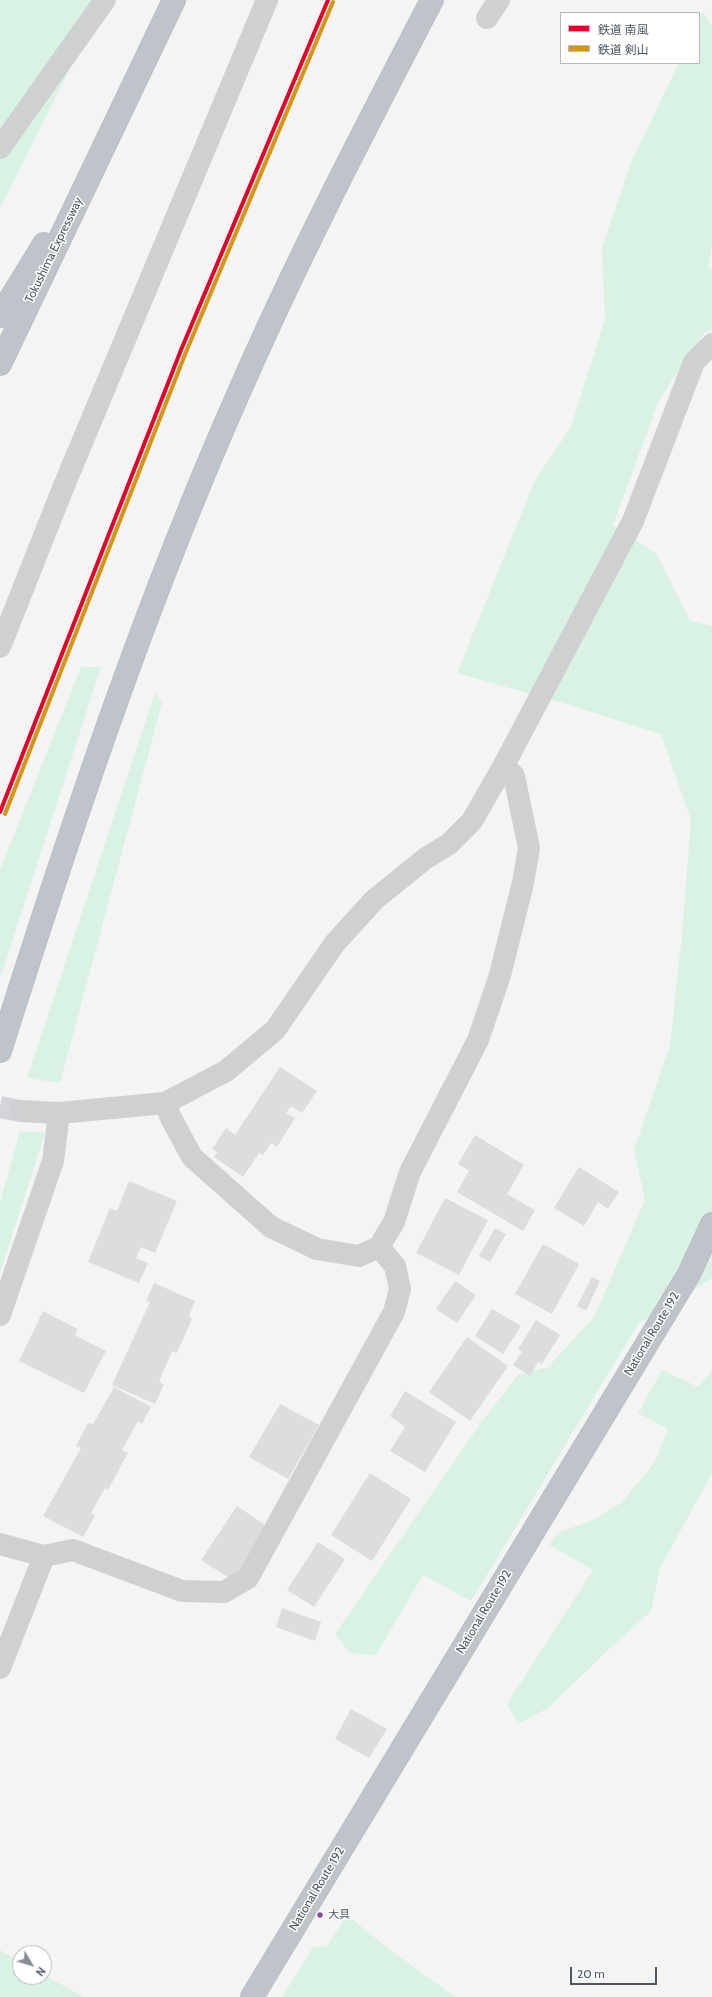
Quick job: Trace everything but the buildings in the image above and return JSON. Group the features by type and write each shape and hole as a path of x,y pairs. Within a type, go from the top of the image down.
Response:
{"highway":[{"name":"Tokushima Expressway","path":"0,364 174,0"},
{"path":"0,1051 98,752 175,546 239,391 314,227 432,0"},
{"name":"Tokushima Expressway","path":"0,316 109,137"},
{"name":"National Route 192","path":"252,1997 689,1274 712,1224"}],"street":[{"path":"0,148 106,0"},
{"path":"0,647 63,488 267,0"},
{"path":"487,18 499,0"},
{"path":"20,1111 59,1113 165,1103 226,1071 274,1030 335,943 374,900 426,858 449,844 472,821 504,765 633,521 694,362 712,344"},
{"path":"165,1103 171,1118 192,1157 271,1227 317,1249 359,1256 379,1247 394,1222 410,1172 478,1040 500,975 523,883 529,848 514,776 504,765"},
{"path":"0,1315 53,1161 59,1113"},
{"path":"0,1544 44,1556 73,1550 182,1591 224,1592 248,1578 394,1312 400,1289 395,1266 379,1247"},
{"path":"0,1668 44,1556"}],"green space":[{"path":"0,0 104,0 0,208"},
{"path":"703,12 712,25 712,247 708,267 712,269 712,330 704,333 659,400 613,525 656,553 690,621 712,626 712,1278 638,1324 471,1601 423,1575 376,1655 350,1653 335,1634 482,1421 518,1375 548,1367 594,1317 645,1200 634,1150 670,1045 682,934 691,820 661,734 563,703 457,673 535,480 571,427 605,319 602,248 632,160 679,64 700,64 700,19"},
{"path":"81,667 101,667 0,979 0,870"},
{"path":"155,693 162,703 60,1083 27,1078"},
{"path":"20,1131 45,1133 0,1273 0,1203"},
{"path":"662,1370 698,1387 712,1370 712,1473 660,1568 651,1611 548,1708 518,1724 507,1704 593,1570 549,1545 558,1533 593,1520 621,1503 655,1462 668,1429 638,1413"},
{"path":"347,1915 389,1949 455,1997 282,1997 313,1947 327,1946"},
{"path":"0,1950 12,1957 12,1985 52,1985 52,1979 84,1997 0,1997"}],"tunnel":[{"path":"0,1107 20,1111"}],"rail line":[{"name":"南風","path":"0,812 181,350 328,0"},
{"name":"剣山","path":"5,814 186,352 333,2"}],"place":[{"name":"大具","path":"320,1915"}]}
